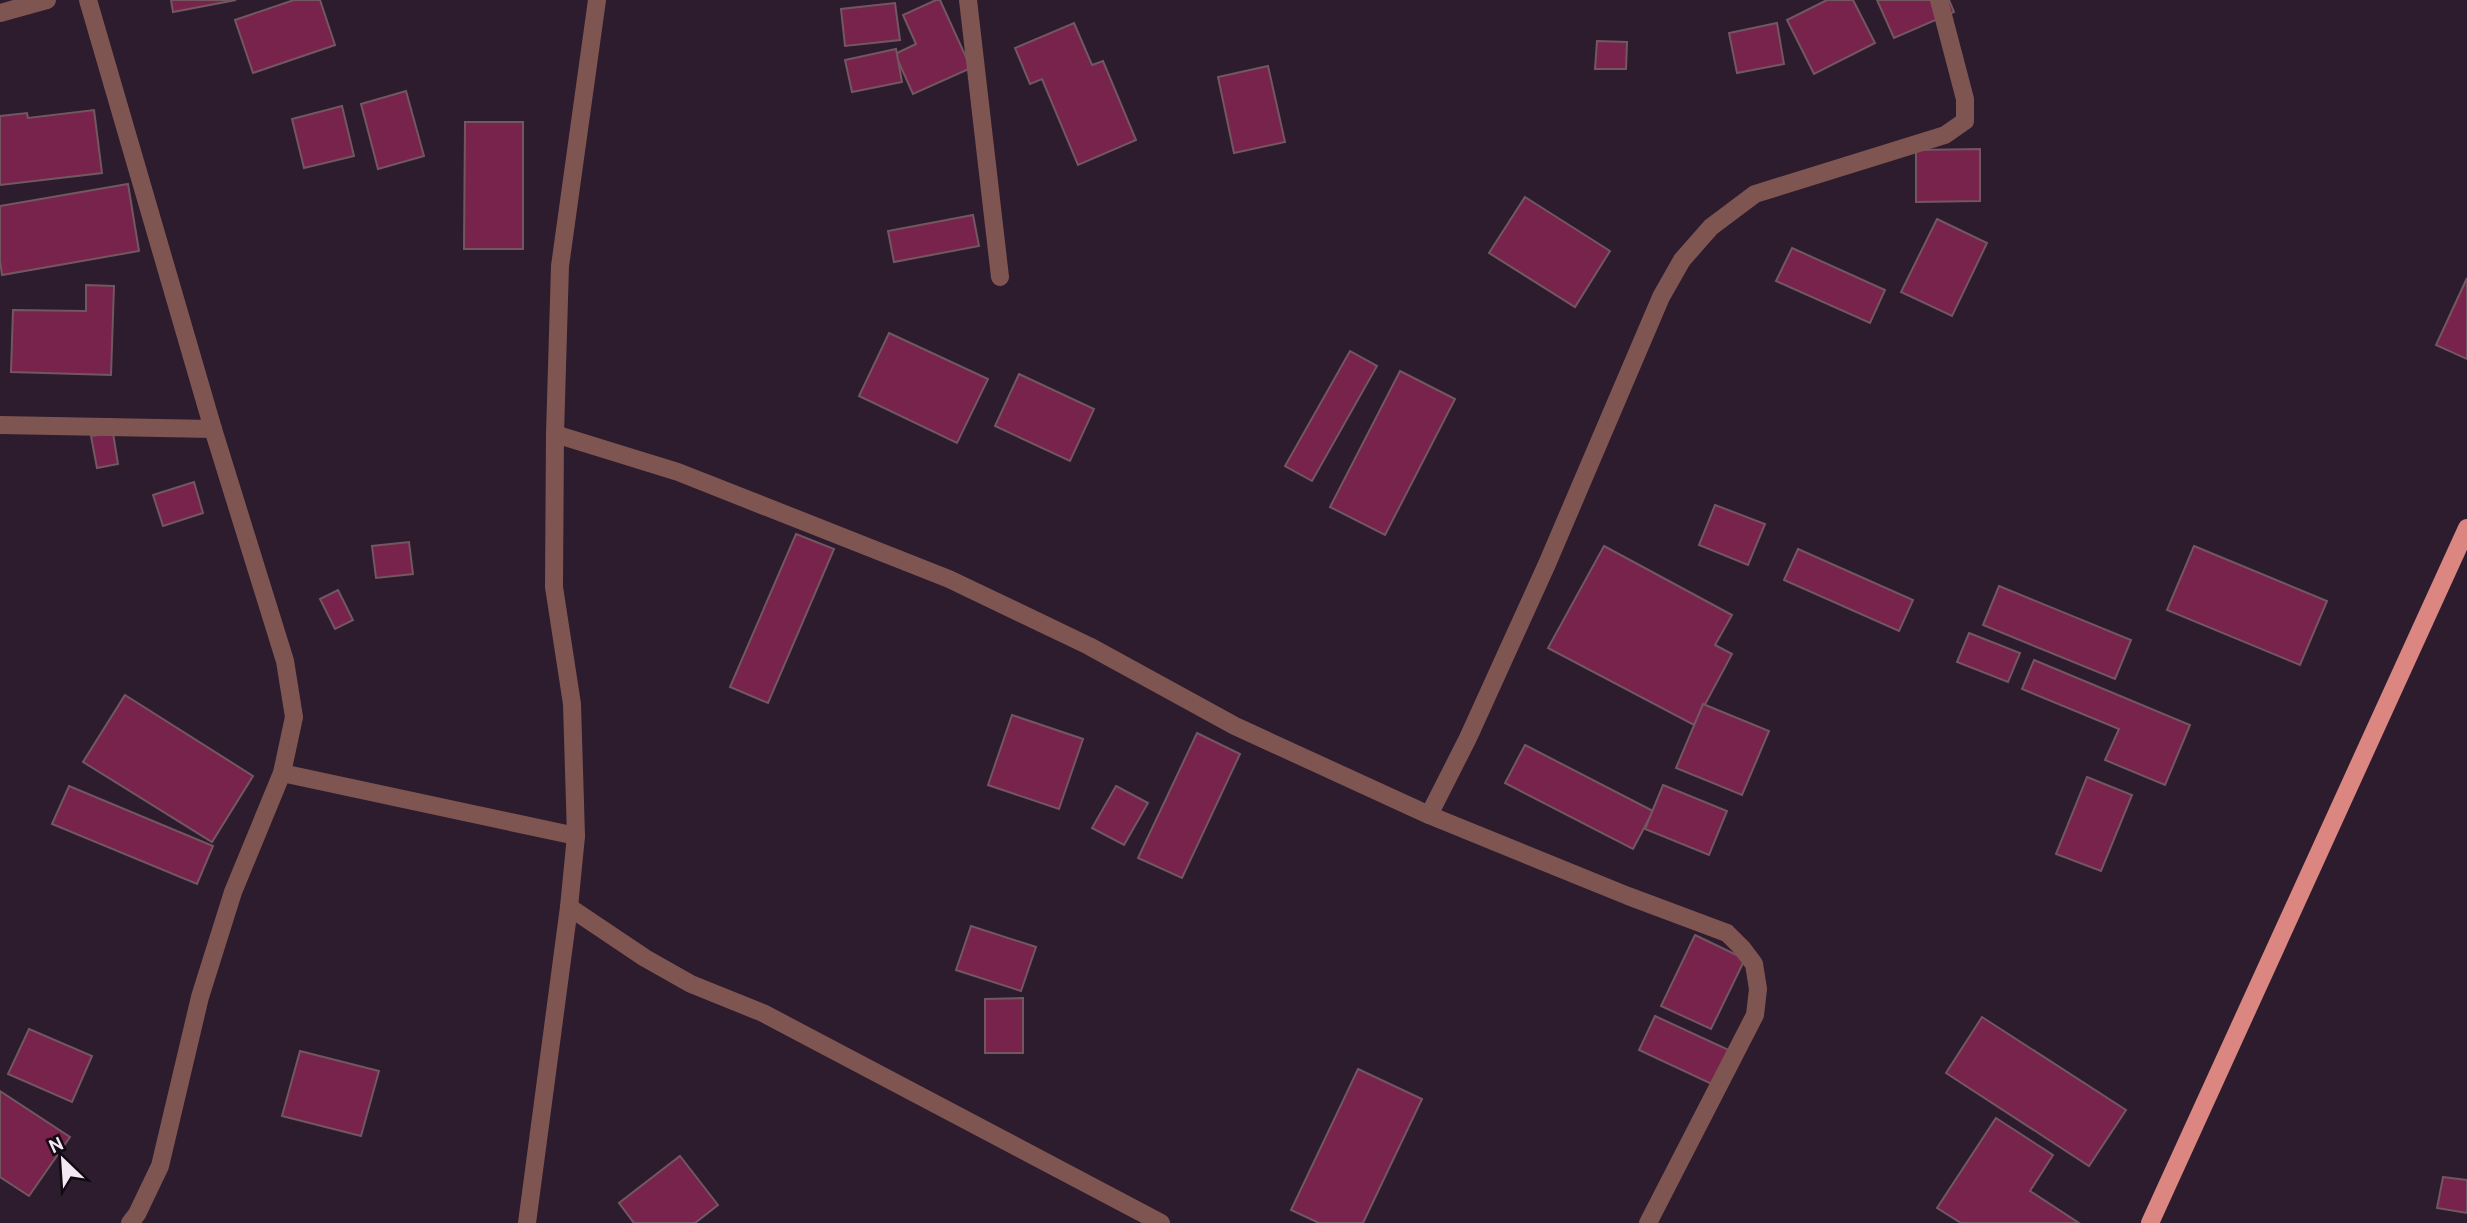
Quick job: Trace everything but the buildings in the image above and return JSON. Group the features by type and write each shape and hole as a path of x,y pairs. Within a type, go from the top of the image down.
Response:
{"main road":[{"path":"2150,1223 2467,528"}],"street":[{"path":"0,13 47,0"},
{"path":"88,0 212,429 285,661 294,717 282,773 233,892 200,997 160,1166 130,1223"},
{"path":"527,1223 576,836 572,704 554,587 555,434 561,266 597,0"},
{"path":"968,0 1000,277"},
{"path":"1429,815 1553,551 1661,297 1682,260 1711,227 1755,194 1945,135 1965,121 1965,99 1940,0"},
{"path":"0,425 212,429"},
{"path":"555,434 678,472 949,579 1089,646 1235,726 1429,815 1727,933 1754,964 1758,989 1755,1015 1648,1223"},
{"path":"282,773 576,836"},
{"path":"569,907 645,958 691,984 763,1013 1161,1223"}]}
